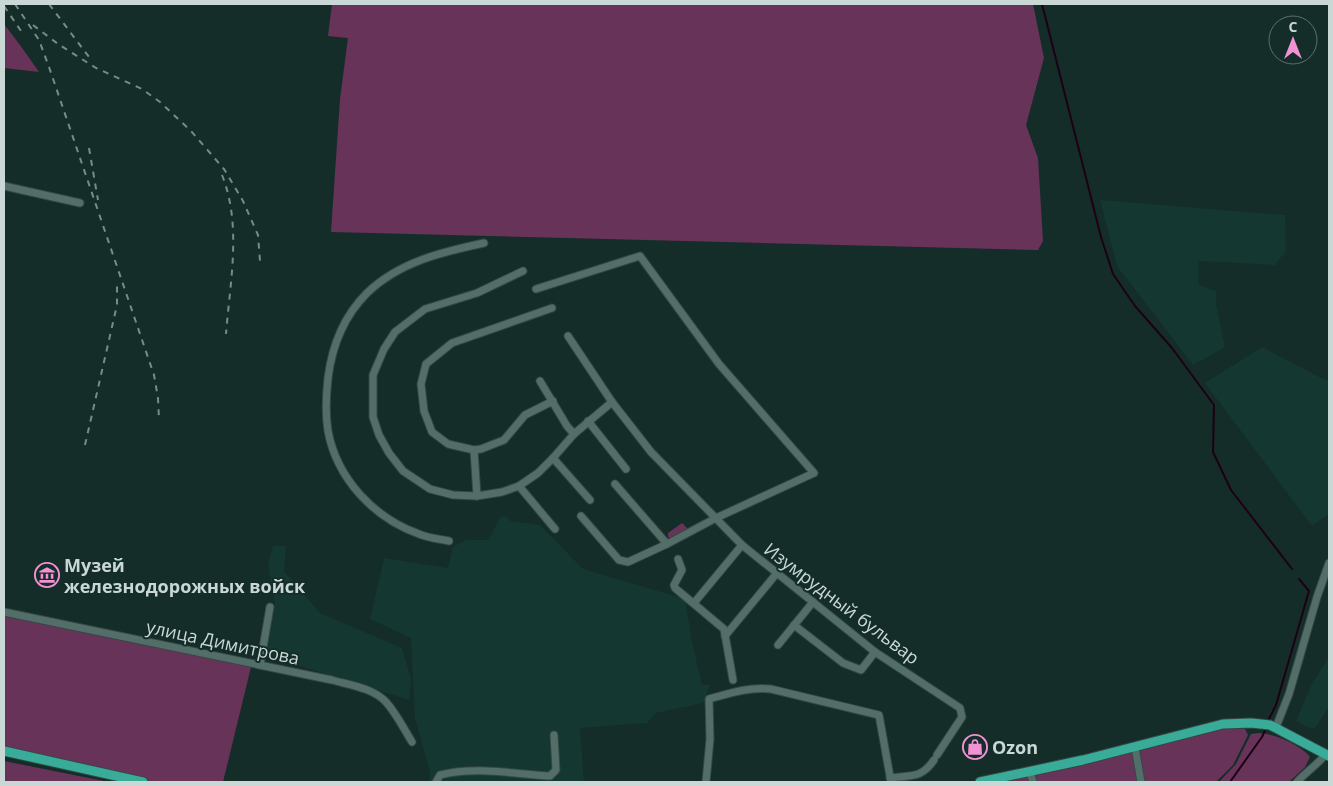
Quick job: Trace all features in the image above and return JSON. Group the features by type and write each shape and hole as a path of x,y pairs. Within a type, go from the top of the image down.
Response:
{"main road":[{"path":"980,782 1135,747 1223,724 1269,725 1328,755"},
{"path":"4,751 142,782"}],"street":[{"path":"4,186 80,203"},
{"path":"449,541 420,535 394,523 370,506 351,484 337,459 328,431 326,402 328,383 334,345 348,316 367,293 390,274 415,262 439,253 484,243"},
{"path":"536,289 640,256 719,364 814,473 716,518 628,562 619,560 581,516"},
{"path":"523,271 477,293 425,309 395,332 384,349 372,375 373,417 379,435 389,452 403,472 430,489 453,495 477,496 502,492 519,486 538,473 574,434 612,402"},
{"path":"552,308 452,343 426,364 421,384 424,411 432,432 448,444 474,450 504,440 525,415 552,401"},
{"name":"Изумрудный бульвар","path":"568,336 612,402 651,452 742,545 875,652 960,708 962,716 927,770 921,774 891,780"},
{"path":"540,381 567,426 574,434"},
{"path":"588,421 626,469"},
{"path":"474,450 477,496"},
{"path":"553,458 590,500"},
{"path":"615,484 667,544"},
{"path":"519,486 555,529"},
{"path":"694,603 742,545"},
{"path":"678,559 682,572 674,585 675,588 724,630 733,680"},
{"path":"1269,725 1289,694 1317,597 1329,563"},
{"path":"725,636 777,573"},
{"path":"778,645 813,602"},
{"path":"260,665 270,607"},
{"name":"улица Димитрова","path":"4,612 332,680 364,689 378,695 387,703 412,742"},
{"path":"794,625 843,663 861,670 875,652"},
{"path":"706,782 710,739 709,699 749,688 781,691 879,715 891,780"},
{"path":"436,782 440,776 457,771 505,772 550,776 556,770 554,735"},
{"path":"1135,747 1141,782"},
{"path":"1297,782 1328,755"},
{"path":"1030,772 1032,782"}],"shaded area":[{"path":"332,4 1033,4 1044,58 1026,125 1038,158 1043,241 1038,250 331,232 340,99 348,38 328,36"},
{"path":"4,24 20,45 39,72 4,68"},
{"path":"1100,200 1285,215 1286,251 1275,265 1198,261 1199,285 1216,291 1216,304 1225,347 1193,365 1117,266"},
{"path":"1262,347 1327,381 1329,379 1329,514 1312,526 1205,383"},
{"path":"501,516 508,517 510,521 540,525 583,569 685,599 702,685 710,685 703,703 656,713 647,723 580,728 584,782 429,782 430,772 415,718 411,638 370,619 384,558 448,568 453,547 466,540 488,540"},
{"path":"682,523 689,530 672,538 668,537 668,533"},
{"path":"273,546 286,546 284,571 320,613 402,648 411,679 409,700 265,655 275,604 268,565"},
{"path":"4,615 251,667 223,782 154,782 4,747"},
{"path":"1329,657 1329,707 1315,728 1312,729 1296,721 1312,684"},
{"path":"1225,728 1245,729 1248,735 1233,765 1216,782 1006,782"},
{"path":"1258,733 1279,737 1300,748 1310,757 1305,767 1289,782 1219,782 1236,764 1251,734"},
{"path":"4,761 109,782 4,782"}],"waterway":[{"path":"1042,4 1101,237 1113,274 1135,306 1172,348 1214,405 1213,452 1231,490 1292,569"},
{"path":"1268,721 1276,705 1309,591 1299,579"},
{"path":"1230,782 1262,737 1266,728"}],"railway":[{"path":"15,4 39,40 49,67 154,375 159,419"},
{"path":"49,4 89,57"},
{"path":"4,6 21,31"},
{"path":"33,25 58,44 96,68 142,89 160,102 191,131 224,169 243,201 258,235 260,261"},
{"path":"89,148 98,200"},
{"path":"222,175 232,214 233,234 232,274 226,334"},
{"path":"85,445 117,305 117,281"}],"place":[{"name":"Музей железнодорожных войск","path":"47,575"},
{"name":"Ozon","path":"975,747"}]}
